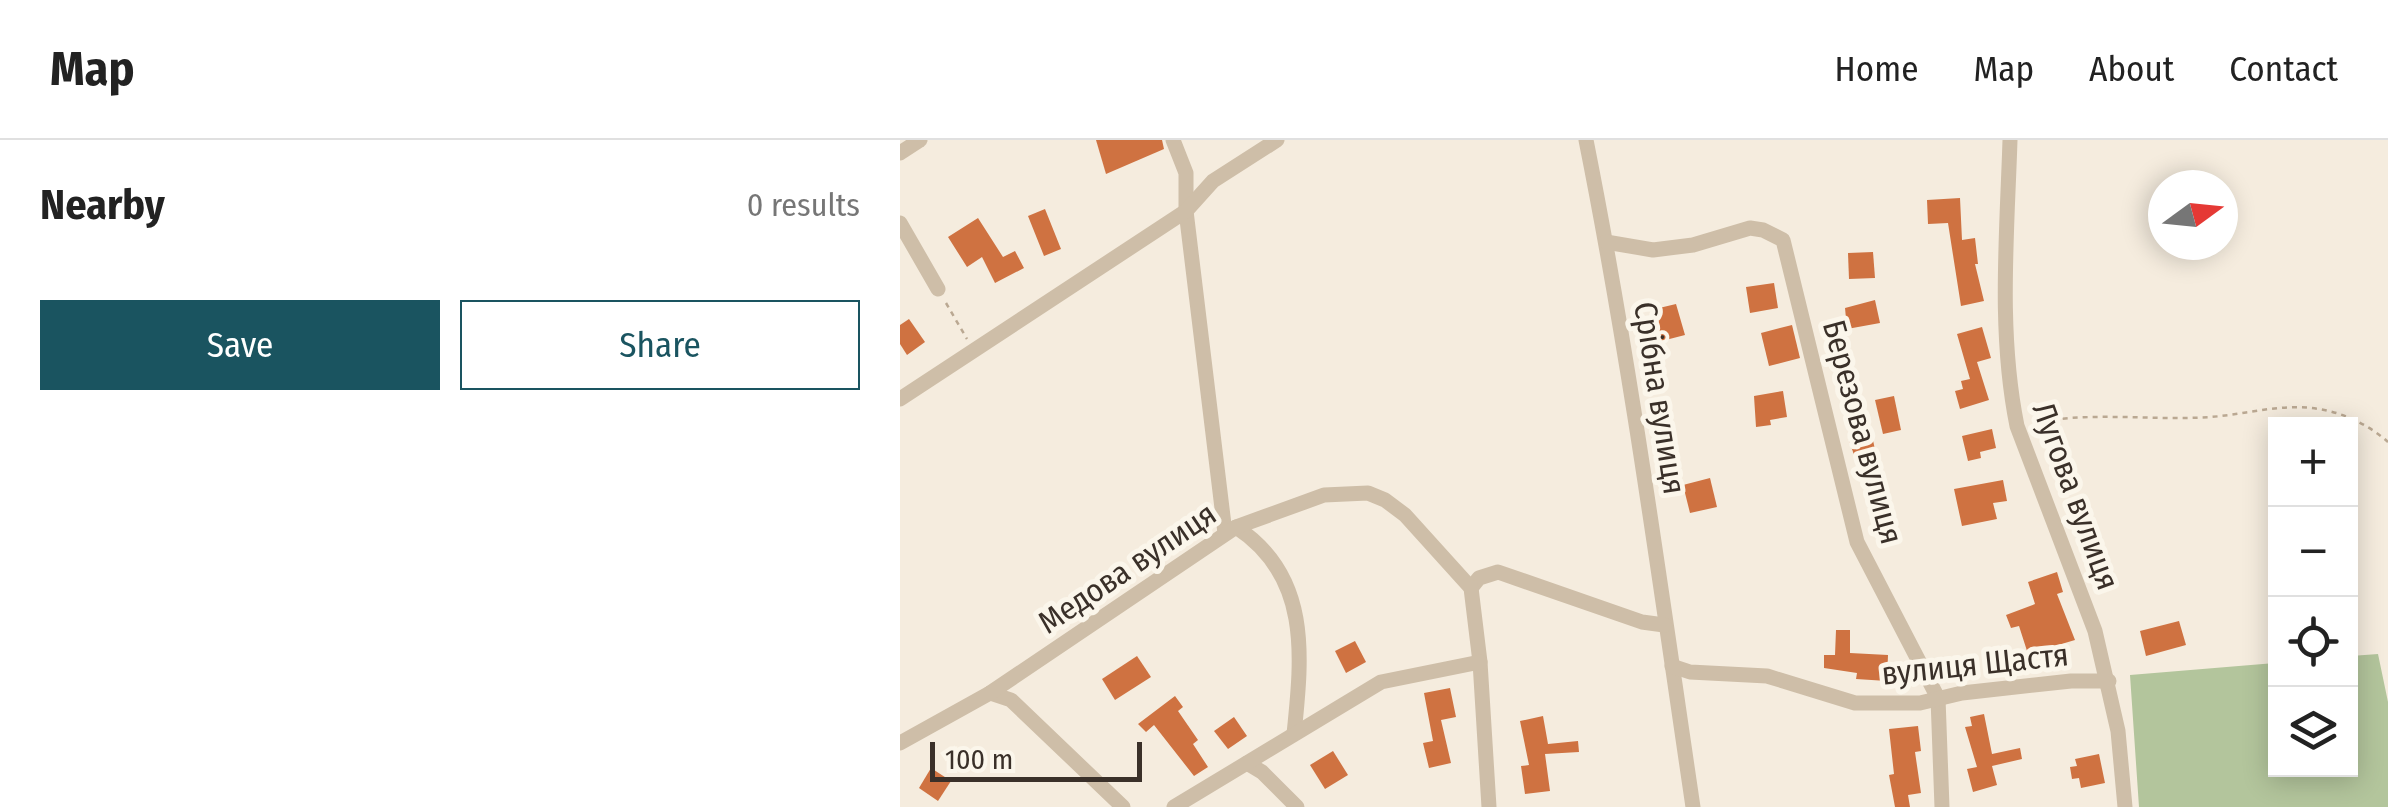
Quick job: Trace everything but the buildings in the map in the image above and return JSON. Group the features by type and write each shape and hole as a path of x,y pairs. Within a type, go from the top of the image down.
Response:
{"street":[{"path":"900,153 920,140"},
{"path":"1172,140 1186,173 1186,210 1230,530 1270,559 1296,608 1300,651 1294,734"},
{"path":"900,399 1186,210 1213,180 1277,140"},
{"name":"Срібна вулиця","path":"1586,140 1643,453 1664,625 1693,807"},
{"name":"Лугова вулиця","path":"2010,140 2004,326 2017,426 2095,631 2118,731 2125,807"},
{"path":"900,223 938,288"},
{"name":"Березова вулиця","path":"1606,242 1654,250 1693,245 1750,228 1783,240 1856,542 1938,698 1942,807"},
{"name":"Медова вулиця","path":"900,744 990,692 1230,530 1324,496 1368,493 1385,500 1405,515 1471,588"},
{"path":"1488,807 1480,662 1471,588 1480,578 1498,572 1642,622 1664,625"},
{"path":"1174,807 1382,682 1480,662"},
{"name":"вулиця Щастя","path":"1672,666 1690,672 1767,676 1855,703 1920,702 2071,681 2108,680"},
{"path":"990,692 1011,700 1124,807"},
{"path":"1247,763 1262,772 1297,807"}],"path":[{"path":"938,288 973,350"},
{"path":"2017,426 2061,417 2211,416 2262,408 2317,408 2350,418 2388,442"}],"green space":[{"path":"2378,654 2388,702 2388,807 2139,807 2130,675 2268,664 2268,777 2358,777 2358,655"}]}
